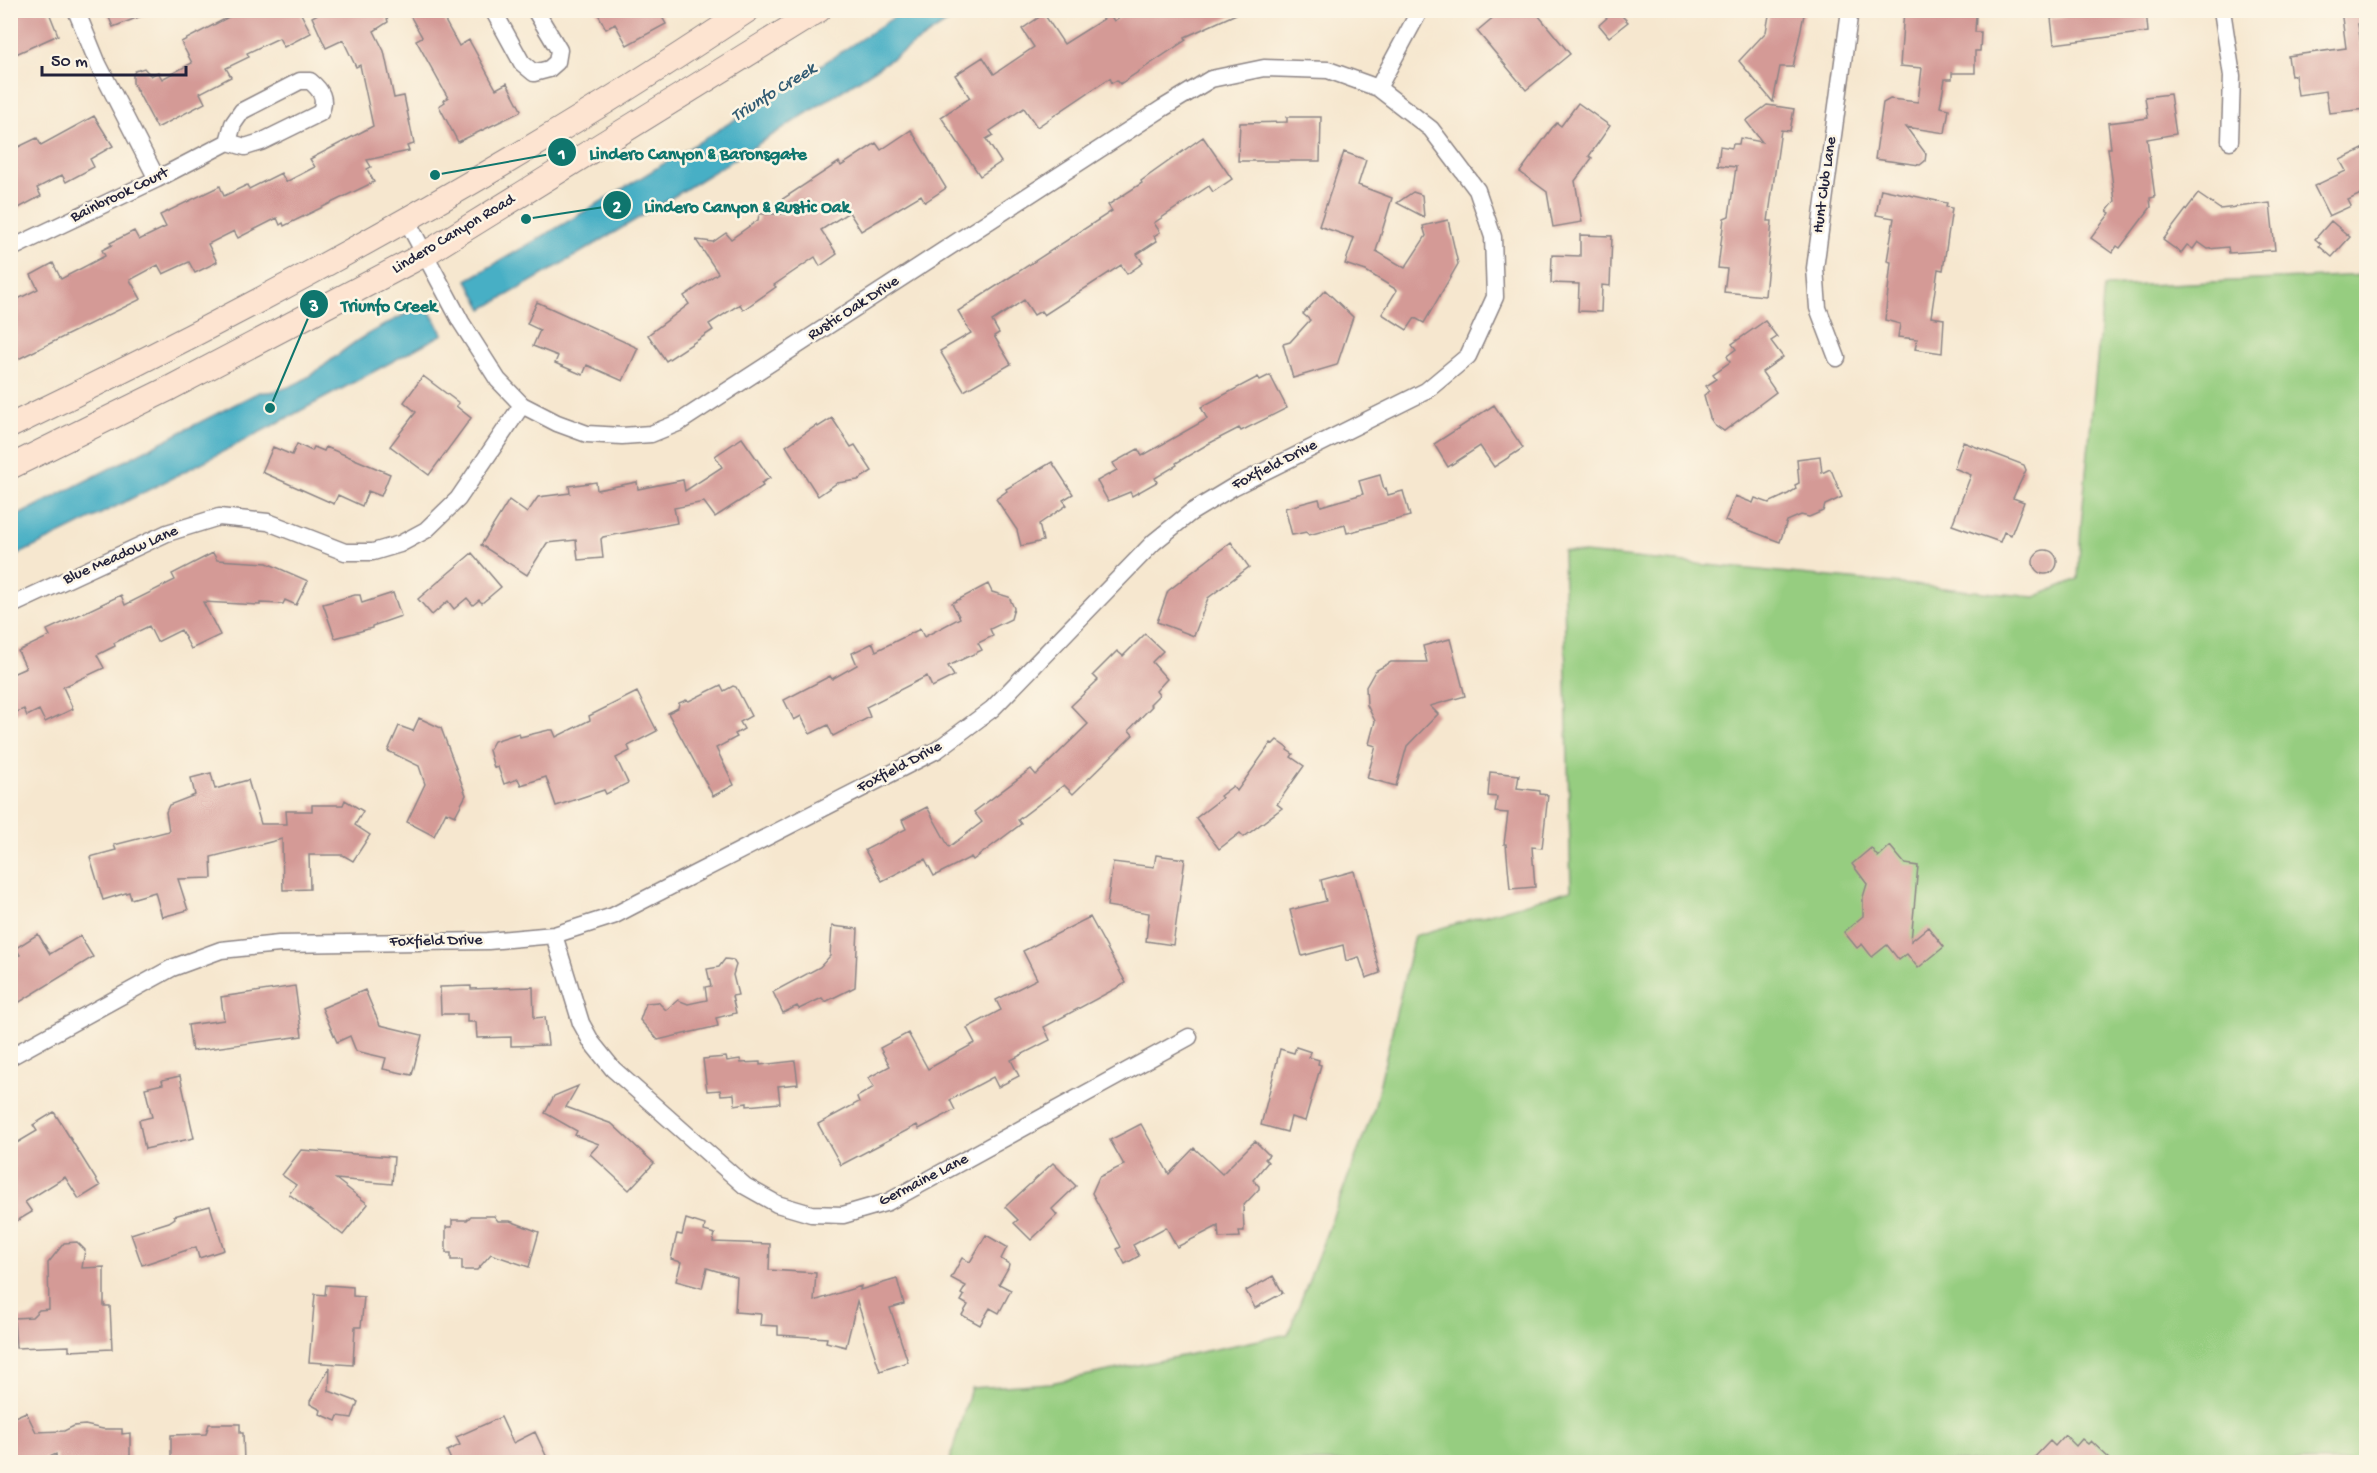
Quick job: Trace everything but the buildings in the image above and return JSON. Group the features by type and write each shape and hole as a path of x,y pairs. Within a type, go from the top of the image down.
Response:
{"street":[{"path":"76,10 98,64 157,179"},
{"path":"493,10 522,63 534,73 549,69 557,62 559,50 535,10"},
{"path":"10,426 93,386 406,219 607,102 748,10"},
{"name":"Lindero Canyon Road","path":"10,467 170,388 425,254 819,10"},
{"path":"1378,88 1420,10"},
{"name":"Hunt Club Lane","path":"1837,358 1818,308 1815,268 1850,10"},
{"path":"2222,10 2232,76 2229,141"},
{"name":"Rustic Oak Drive","path":"406,219 461,322 498,380 522,405 557,423 588,434 622,436 651,434 678,423 1211,79 1264,68 1328,70 1378,88"},
{"path":"300,81 310,81 321,90 324,104 320,113 261,142 244,147 228,142 232,124 242,111 300,81"},
{"name":"Foxfield Drive","path":"10,1057 171,968 221,950 279,944 488,941 554,935 613,916 937,750 992,709 1154,542 1190,513 1233,487 1426,391 1468,356 1495,297 1493,237 1477,190 1431,129 1378,88"},
{"name":"Bainbrook Court","path":"10,249 157,179 228,142"},
{"name":"Blue Meadow Lane","path":"10,606 167,533 219,517 268,522 345,552 373,552 400,544 426,530 458,500 522,405"},
{"name":"Germaine Lane","path":"554,935 581,1023 592,1043 613,1069 745,1186 777,1204 812,1214 843,1215 888,1202 1189,1037"}],"green space":[{"path":"2366,275 2366,1462 949,1462 971,1388 1051,1383 1288,1334 1374,1109 1414,936 1571,890 1563,551 2035,597 2078,579 2081,525 2104,287"}],"water":[{"path":"905,10 965,11 727,164 606,238 483,309 467,280 688,149"},
{"path":"425,304 443,334 228,449 11,558 11,519 259,392 274,391 301,381 363,337"}],"place":[{"name":"Lindero Canyon & Baronsgate","path":"435,175"},
{"name":"Lindero Canyon & Rustic Oak","path":"526,219"},
{"name":"Triunfo Creek","path":"270,408"}]}
